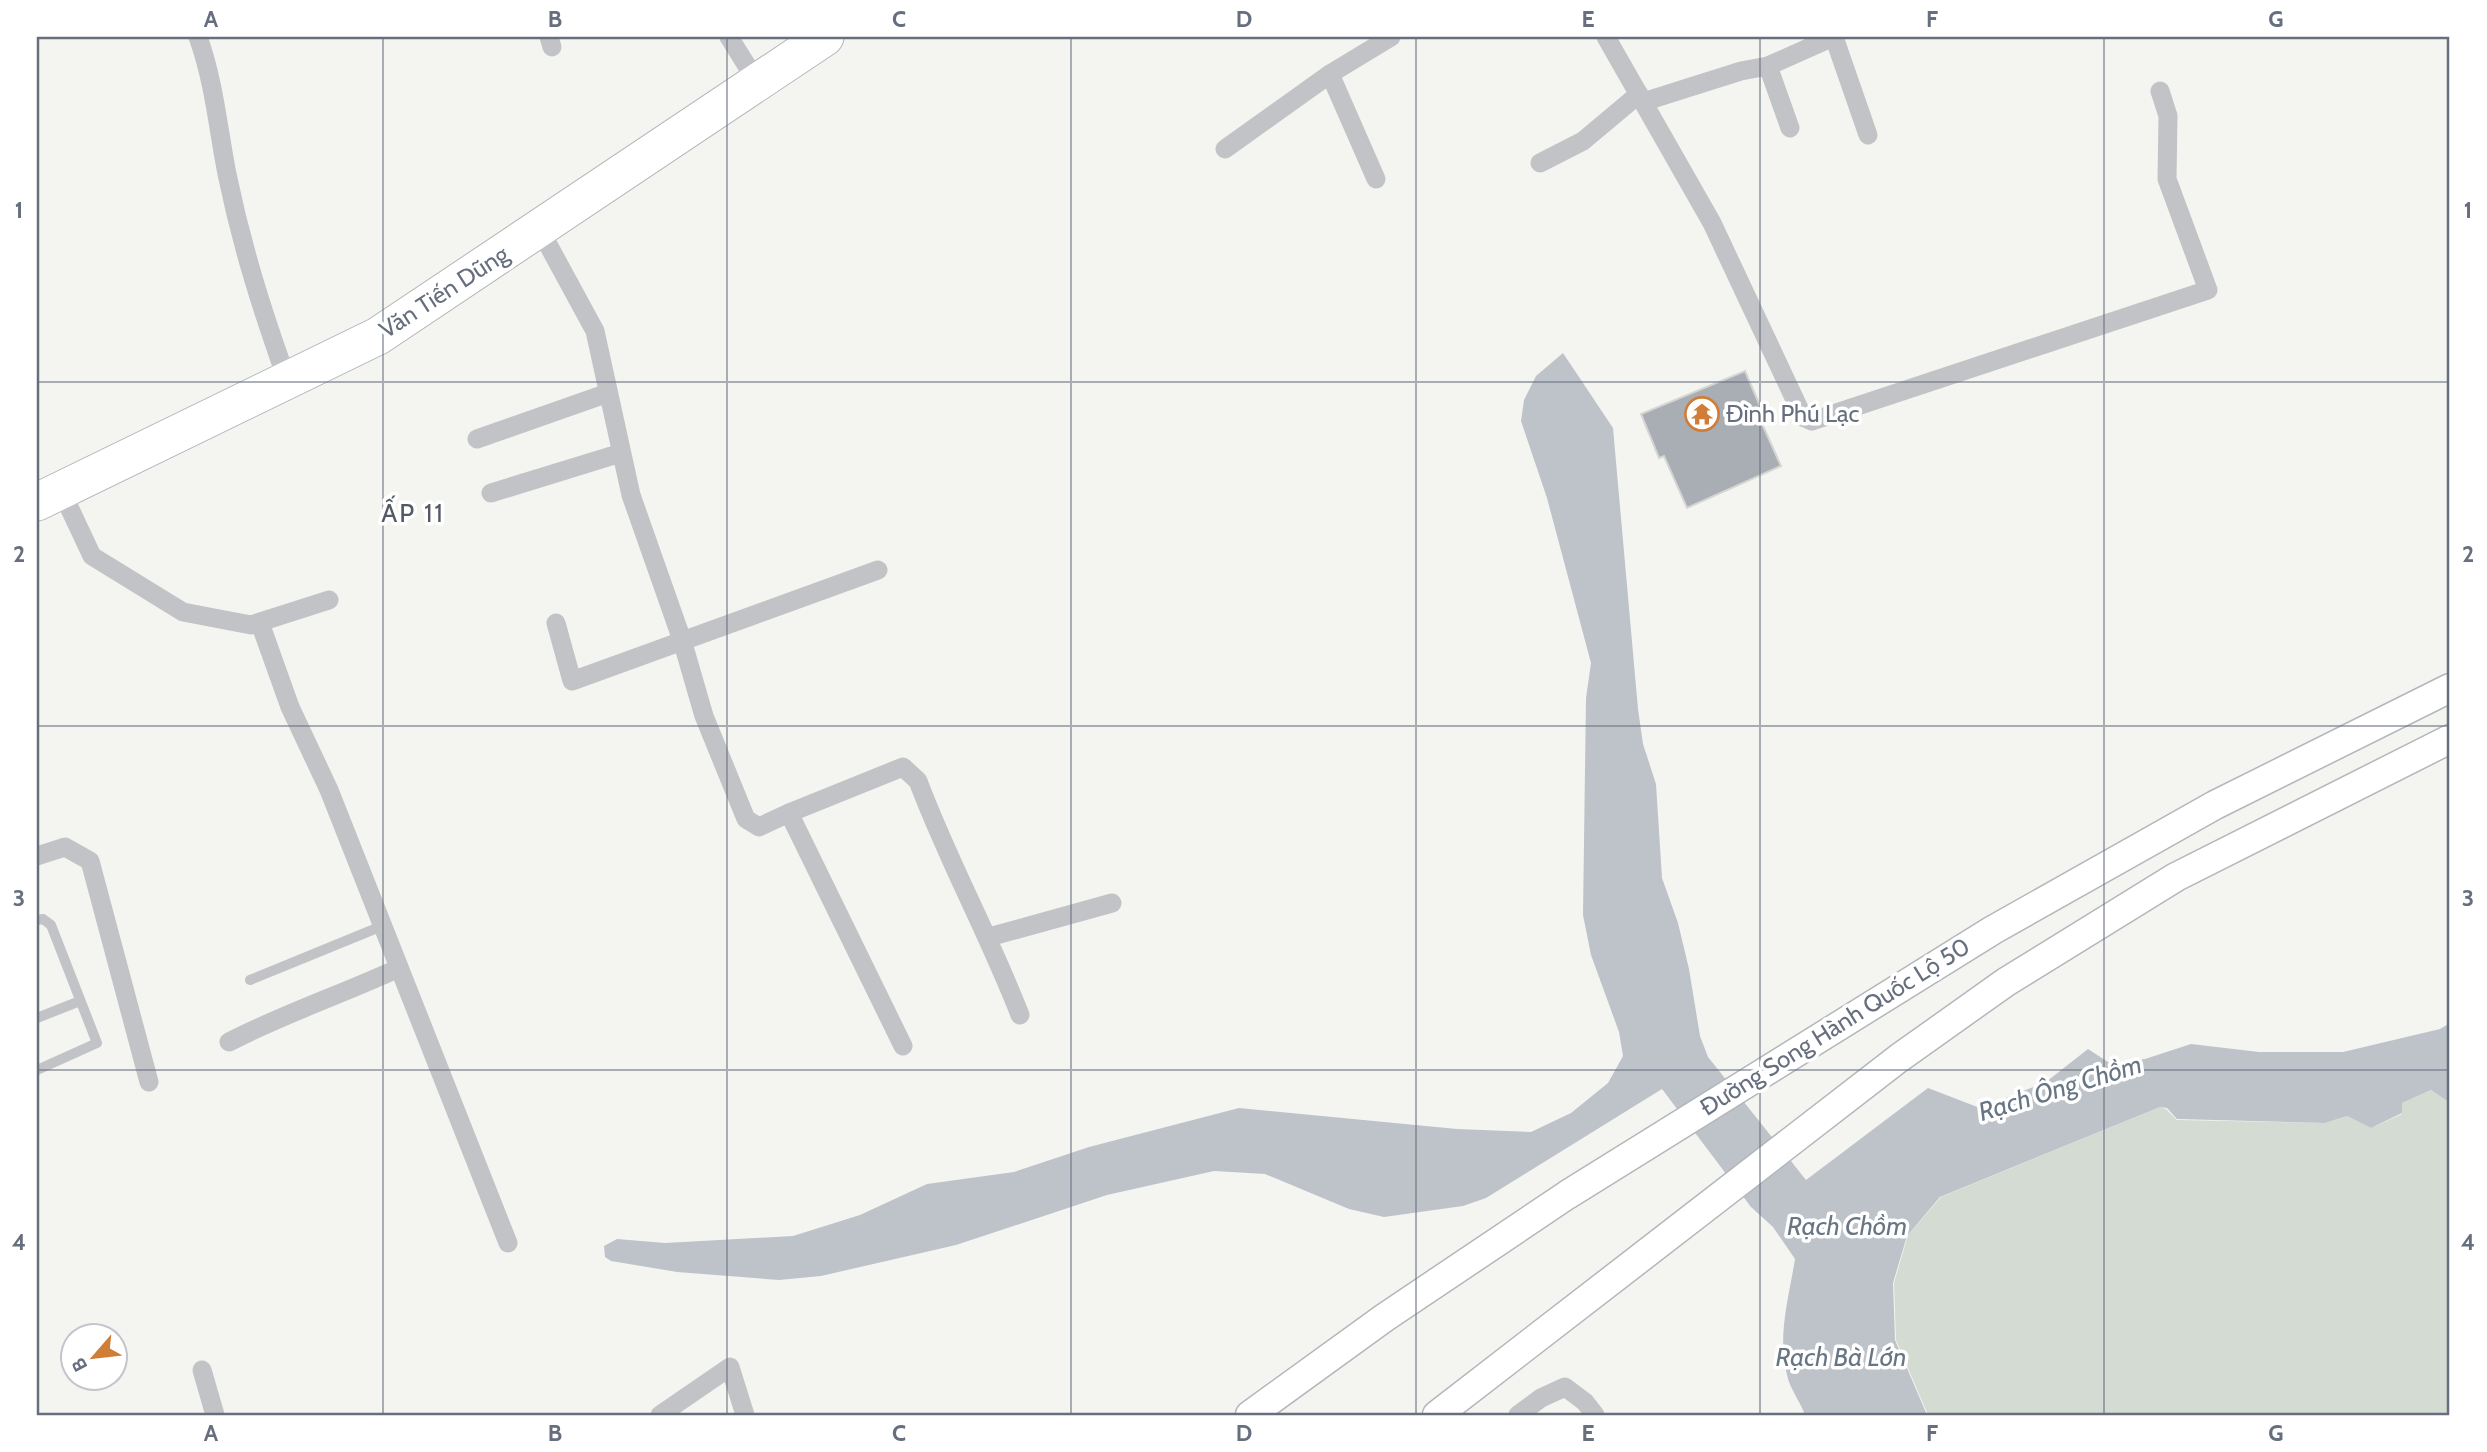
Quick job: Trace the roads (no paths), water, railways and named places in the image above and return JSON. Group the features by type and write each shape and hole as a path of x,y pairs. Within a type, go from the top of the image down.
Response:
{"highway":[{"name":"Văn Tiến Dũng","path":"49,496 378,336 825,37"}],"main road":[{"name":"Đường Song Hành Quốc Lộ 50","path":"1250,1415 1473,1257 1666,1132 1993,930 2129,851 2215,805 2450,688"},
{"path":"1437,1415 1952,1020 2084,932 2235,845 2450,739"}],"street":[{"path":"198,37 208,65 227,173 252,284 287,380"},
{"path":"729,37 757,82"},
{"path":"1224,149 1330,74 1391,37"},
{"path":"1606,37 1712,223 1803,417 1812,421 2208,290 2167,179 2168,116 2160,91"},
{"path":"1540,163 1583,141 1641,98 1768,66 1834,37 1868,135"},
{"path":"1768,66 1790,128"},
{"path":"1330,74 1376,179"},
{"path":"539,228 595,331 631,495 682,640 704,716 746,819 759,827 903,767 911,771 948,858 989,937 1020,1015"},
{"path":"477,439 608,393"},
{"path":"491,493 621,453"},
{"path":"49,496 92,556 183,612 251,625 329,600"},
{"path":"556,623 572,681 878,570"},
{"path":"260,623 290,707 329,790 508,1243"},
{"path":"789,813 903,1046"},
{"path":"37,856 65,848 90,861 149,1082"},
{"path":"989,937 1112,903"},
{"path":"229,1042 284,1014 335,997 399,968"},
{"path":"660,1415 730,1367 745,1415"},
{"path":"202,1370 215,1415"},
{"path":"1518,1415 1541,1398 1565,1387 1585,1402 1595,1415"}],"lane":[{"path":"37,920 43,919 51,925 97,1042 37,1070"},
{"path":"250,980 382,926"},
{"path":"37,1018 80,1001"}],"water":[{"name":"Rạch Chồm","path":"1563,353 1613,428 1638,709 1643,744 1656,784 1662,878 1678,923 1700,1036 1708,1057 1806,1180 1928,1088 1980,1108 2046,1082 2088,1049 2111,1064 2145,1059 2191,1044 2259,1052 2343,1052 2440,1029 2450,1023 2450,1103 2431,1090 2402,1103 2402,1113 2371,1128 2347,1116 2325,1123 2177,1119 2167,1108 2160,1107 1940,1197 1907,1236 1893,1283 1895,1340 1927,1415 1805,1415 1788,1380 1783,1346 1795,1259 1773,1227 1751,1207 1662,1089 1486,1198 1463,1206 1384,1217 1349,1209 1265,1174 1214,1171 1107,1195 956,1245 821,1276 779,1280 677,1272 611,1261 605,1257 604,1246 617,1239 665,1243 793,1236 860,1215 927,1184 1014,1172 1089,1147 1239,1108 1457,1129 1531,1132 1571,1113 1608,1083 1623,1056 1619,1032 1591,955 1583,915 1586,698 1591,663 1547,498 1521,421 1524,400 1536,376"}],"place":[{"name":"Đình Phú Lạc","path":"1702,414"}],"district":[{"name":"ẤP 11","path":"413,513"}],"water label":[{"name":"Rạch Ông Chồm","path":"2060,1088"},
{"name":"Rạch Bà Lớn","path":"1841,1357"}]}
